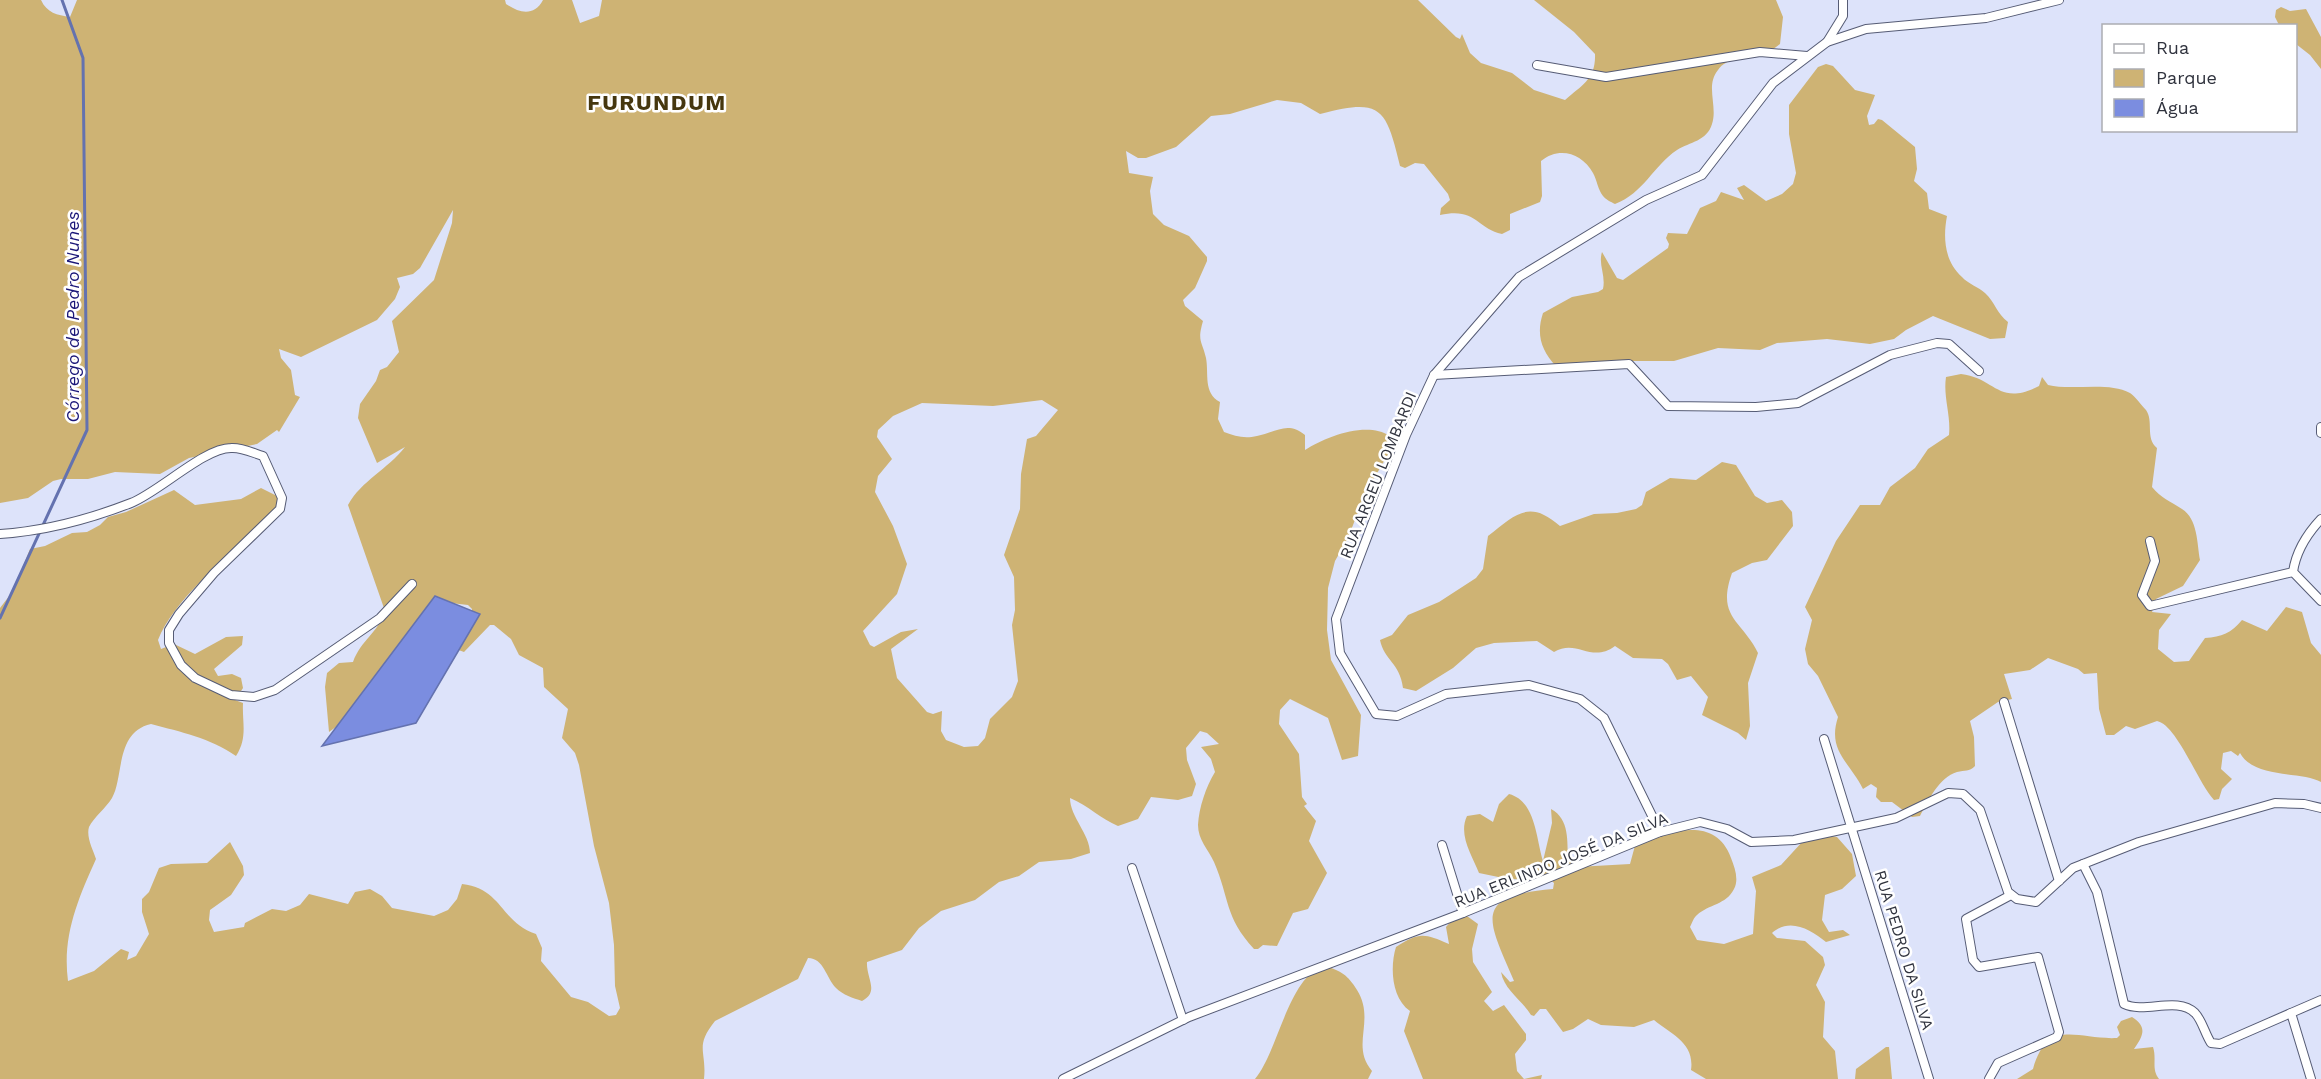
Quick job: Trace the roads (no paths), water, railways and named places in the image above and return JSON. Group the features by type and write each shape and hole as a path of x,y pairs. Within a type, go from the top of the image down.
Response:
{"street":[{"path":"1827,42 1843,16 1844,0"},
{"name":"RUA ARGEU LOMBARDI","path":"1660,832 1604,718 1580,699 1529,685 1446,694 1396,716 1376,714 1340,653 1336,619 1406,435 1434,375 1519,277 1646,200 1701,175 1773,83 1827,42 1866,29 1986,18 2060,0"},
{"path":"1538,65 1606,77 1760,52 1807,57"},
{"path":"1434,375 1629,363 1668,406 1756,407 1798,403 1890,355 1937,343 1949,344 1979,371"},
{"path":"2321,427 2321,433"},
{"path":"0,534 81,520 132,503 154,492 197,461 230,447 263,456 282,498 280,509 214,573 179,614 169,630 169,643 181,665 195,678 231,695 254,696 275,690 380,618 412,584"},
{"path":"2293,572 2295,557 2309,532 2321,519"},
{"path":"2150,541 2155,561 2142,595 2150,606 2293,572"},
{"path":"2293,572 2321,601"},
{"path":"2004,702 2059,881"},
{"name":"RUA PEDRO DA SILVA","path":"1824,739 1929,1079"},
{"name":"RUA ERLINDO JOSÉ DA SILVA","path":"1063,1079 1183,1020 1463,913 1660,832 1700,822 1727,829 1751,842 1794,840 1896,818 1948,793 1963,794 1980,810 2008,892 2012,895"},
{"path":"1989,1079 1998,1063 2057,1037 2060,1032 2038,957 1979,967 1973,960 1965,924 1967,917 2012,895 2017,899 2036,902 2073,868 2139,842 2275,803 2304,804 2321,808"},
{"path":"1442,845 1463,913"},
{"path":"2083,864 2097,892 2124,1005 2135,1010 2183,1007 2195,1013 2211,1043 2220,1044 2321,1000"},
{"path":"1132,868 1183,1020"},
{"path":"2291,1014 2311,1079"}],"water":[{"path":"435,596 480,614 416,723 322,746"}],"waterway":[{"name":"Córrego de Pedro Nunes","path":"0,618 87,430 83,58 62,0"}],"district":[{"name":"FURUNDUM","path":"657,102"}]}
